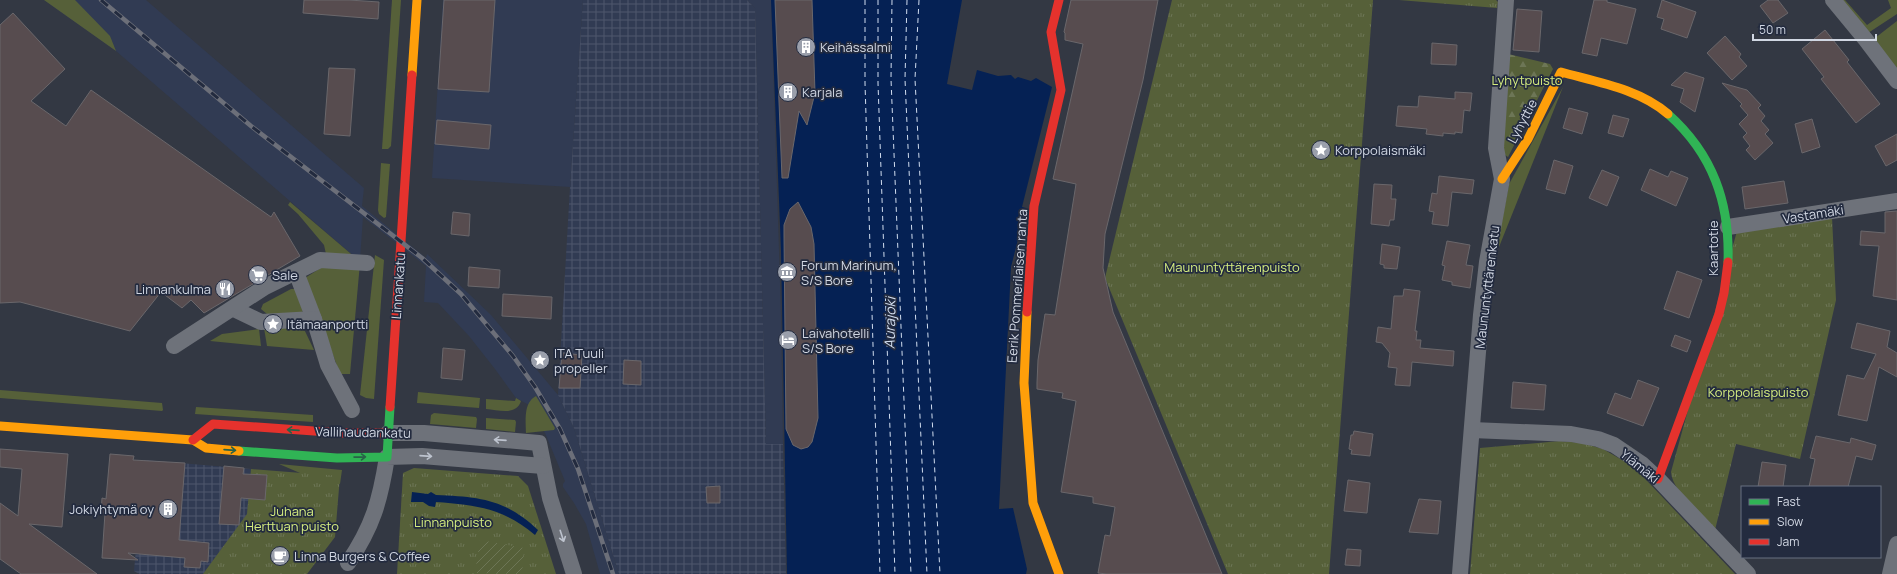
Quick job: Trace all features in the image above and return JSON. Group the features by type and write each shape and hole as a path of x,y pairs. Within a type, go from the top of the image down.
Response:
{"street":[{"name":"Linnankatu","path":"348,563 362,542 373,520 387,457 417,0"},
{"name":"Eerik Pommerilaisen ranta","path":"1059,0 1051,32 1061,90 1034,206 1029,271 1024,383 1033,503 1059,574"},
{"name":"Maununtyttärenkatu","path":"1460,574 1485,278 1502,179 1496,148 1506,0"},
{"path":"1833,0 1897,81"},
{"name":"Lyhyttie","path":"1502,179 1528,139 1561,72"},
{"name":"Kaartotie","path":"1561,72 1637,96 1663,110 1694,142 1712,171 1719,186 1728,227 1727,277 1724,293 1698,372 1658,478"},
{"name":"Vastamäki","path":"1728,227 1897,201"},
{"path":"174,346 234,309 266,287 320,260 366,263"},
{"path":"296,272 314,319 328,365 352,410"},
{"path":"234,309 262,322 314,319"},
{"name":"Vallihaudankatu","path":"0,426 193,440 206,448 337,458 422,456 542,466 539,443 424,433 342,433 213,424 193,440"},
{"name":"Ylämäki","path":"1472,430 1571,434 1598,438 1628,453 1658,478 1748,574"},
{"path":"542,466 550,498 574,574"},
{"path":"1890,574 1897,544"}],"shaded area":[{"path":"44,0 146,0 364,188 362,206 426,258 427,254 491,315 558,395 574,428 619,574 600,574 586,524 563,487 565,481 545,433 529,405 516,398 469,336 438,303 424,302 426,266 363,217 360,260 357,259 116,51"},
{"path":"443,0 583,0 570,187 432,178"},
{"path":"583,0 747,0 755,8 766,444 783,444 786,574 619,574 574,428 558,395"},
{"path":"747,0 771,0 781,315 783,444 766,444 755,8"},
{"path":"144,460 251,469 248,514 203,574 139,574 134,571"}],"green space":[{"path":"44,0 75,0 110,36 116,51"},
{"path":"392,0 401,0 391,146 388,149 382,149"},
{"name":"Maununtyttärenpuisto","path":"1172,0 1373,0 1329,574 1228,574 1105,278"},
{"path":"1399,0 1496,0 1498,2 1497,8"},
{"path":"1841,0 1845,0 1867,25 1891,8 1888,0 1897,0 1897,14 1868,33"},
{"path":"1897,21 1897,71 1874,41 1875,38"},
{"name":"Lyhytpuisto","path":"1508,54 1550,64 1553,69 1508,157 1502,153"},
{"path":"1563,87 1499,247 1498,242 1509,184"},
{"path":"381,163 390,164 386,217 384,218 379,214 378,210"},
{"path":"290,202 357,259 326,254 324,245 298,214 288,205"},
{"name":"Korppolaispuisto","path":"1832,217 1836,300 1800,459 1736,444 1715,530 1682,495 1673,479 1671,472 1737,231"},
{"path":"375,255 384,260 374,399 366,398 360,395"},
{"path":"360,263 350,374 340,374 305,278 327,264"},
{"path":"291,289 295,289 303,311 301,313 267,314 261,309 263,304"},
{"path":"303,327 314,350 267,346 264,328"},
{"path":"259,329 261,346 210,341 222,334"},
{"path":"0,390 162,403 163,410 0,398"},
{"path":"418,392 480,398 479,408 417,403"},
{"path":"536,396 555,428 554,430 526,433 527,408 532,399"},
{"path":"516,398 521,401 519,406 515,409 501,411 486,409 486,399 515,401"},
{"path":"196,407 313,415 313,422 195,414"},
{"path":"434,413 476,417 476,428 430,424 431,415"},
{"path":"486,418 515,420 515,432 486,429"},
{"path":"1560,441 1582,443 1603,449 1634,467 1735,574 1470,574 1480,448"},
{"path":"279,464 342,470 340,484 307,476"},
{"name":"Linnanpuisto","path":"414,468 518,476 528,486 556,574 397,574 403,473"},
{"name":"Juhana Herttuan puisto","path":"251,469 340,476 335,537 307,574 203,574 247,514"},
{"path":"480,540 524,548 522,574 475,573"}],"water":[{"name":"Aurajoki","path":"771,0 962,0 947,84 972,90 977,70 998,76 1011,75 1015,79 1018,77 1031,81 1036,78 1052,87 1022,207 1026,208 1011,267 999,509 1013,508 1027,569 1026,574 787,574 781,250"},
{"path":"412,492 428,494 431,492 436,495 466,497 491,502 514,512 538,530 535,535 512,519 500,513 476,507 436,502 435,507 429,506 423,502 411,502"}],"building":[{"path":"304,0 379,2 378,19 303,13"},
{"path":"444,0 495,0 489,92 438,89"},
{"path":"775,0 812,0 815,93 807,125 799,111 788,178 782,178"},
{"path":"1071,0 1158,0 1143,80 1105,234 1103,268 1113,312 1222,574 1098,573 1105,535 1110,536 1115,507 1093,503 1093,497 1061,492 1076,401 1062,398 1063,393 1037,389 1037,383 1038,360 1045,314 1055,315 1076,184 1053,179 1083,44 1065,40 1064,32"},
{"path":"1594,0 1607,0 1607,2 1636,9 1627,44 1601,38 1597,56 1582,53"},
{"path":"1662,0 1696,12 1687,38 1661,29 1664,19 1657,17"},
{"path":"1768,0 1778,0 1788,13 1773,23 1760,6"},
{"path":"1517,9 1542,11 1539,52 1513,50"},
{"path":"13,13 65,69 31,101 66,126 91,90 271,217 274,212 300,256 204,313 191,300 182,308 161,292 130,331 20,302 0,303 0,25"},
{"path":"1825,30 1849,60 1847,62 1880,104 1856,123 1821,79 1824,77 1802,49"},
{"path":"1725,36 1741,54 1739,57 1747,66 1732,80 1707,53"},
{"path":"1432,43 1457,45 1456,65 1431,64"},
{"path":"329,68 355,69 350,136 324,134"},
{"path":"1685,72 1704,78 1695,112 1680,102 1684,89 1671,85"},
{"path":"1722,83 1747,90 1761,105 1758,108 1765,116 1761,121 1769,130 1765,134 1773,143 1755,160 1746,150 1750,146 1743,137 1747,133 1739,124 1748,115 1740,106 1742,104"},
{"path":"1455,92 1472,93 1470,111 1464,110 1462,133 1443,133 1443,136 1426,134 1427,129 1396,126 1398,106 1418,107 1419,96 1455,99"},
{"path":"1569,108 1588,113 1582,134 1563,128"},
{"path":"1613,115 1629,119 1623,137 1608,133"},
{"path":"1812,119 1820,147 1802,153 1795,124"},
{"path":"437,120 491,125 489,149 435,144"},
{"path":"1897,134 1897,160 1886,166 1875,146"},
{"path":"1554,160 1573,166 1565,194 1546,189"},
{"path":"1650,169 1668,177 1671,171 1688,178 1676,206 1641,190"},
{"path":"1602,170 1619,177 1607,206 1589,198"},
{"path":"1439,176 1474,180 1472,194 1452,192 1448,226 1432,224 1434,212 1429,211 1432,193 1437,194"},
{"path":"1784,181 1788,203 1745,209 1742,187"},
{"path":"1374,184 1392,185 1391,199 1396,199 1394,220 1390,220 1389,226 1371,224"},
{"path":"798,202 811,227 814,244 818,418 812,442 808,447 801,449 793,445 786,429 784,225 790,209"},
{"path":"1897,211 1897,300 1873,296 1879,246 1860,245 1861,231 1885,233 1885,212"},
{"path":"453,212 470,214 469,236 451,234"},
{"path":"1447,241 1470,245 1466,265 1473,266 1470,288 1452,285 1452,282 1442,280 1445,266 1442,265"},
{"path":"1382,244 1400,247 1397,269 1384,268 1384,265 1380,264"},
{"path":"469,267 500,270 499,288 468,286"},
{"path":"1677,271 1702,280 1689,318 1664,309"},
{"path":"1404,289 1420,291 1415,331 1417,331 1416,340 1421,340 1420,348 1454,351 1453,366 1412,362 1410,386 1395,385 1397,368 1388,367 1390,353 1382,343 1376,342 1378,327 1391,329 1394,296 1403,296"},
{"path":"503,294 552,297 551,319 502,316"},
{"path":"1857,323 1890,331 1887,347 1897,353 1897,377 1879,367 1867,421 1838,415 1847,375 1864,379 1876,354 1851,348"},
{"path":"1675,335 1691,341 1687,352 1671,346"},
{"path":"443,348 465,350 462,380 441,378"},
{"path":"562,353 582,355 580,388 559,388"},
{"path":"624,360 641,361 641,385 623,384"},
{"path":"1638,380 1659,388 1643,426 1607,413 1615,393 1631,399"},
{"path":"1513,382 1546,385 1544,410 1511,408"},
{"path":"1354,431 1373,434 1370,456 1351,454 1352,450 1349,449 1351,435 1353,435"},
{"path":"1816,436 1850,443 1851,438 1876,445 1872,460 1856,456 1848,486 1809,486 1815,459 1810,458"},
{"path":"0,449 68,454 62,527 29,524 97,574 21,574 0,559 0,503 18,516 22,469 0,467"},
{"path":"110,454 134,456 133,460 185,463 179,540 209,543 208,562 201,561 200,568 184,567 185,558 128,553 138,560 102,558 105,513 101,513 102,498 106,499"},
{"path":"1762,462 1786,465 1783,486 1758,486"},
{"path":"224,466 244,468 243,474 267,475 265,500 241,498 239,525 219,524"},
{"path":"1348,480 1370,483 1367,513 1344,511"},
{"path":"720,486 720,503 707,503 706,487"},
{"path":"1419,499 1441,501 1438,534 1409,532"},
{"path":"1347,549 1361,550 1360,566 1345,565"}],"ferry route":[{"path":"865,0 865,83 880,574"},
{"path":"878,0 878,83 895,574"},
{"path":"892,0 891,79 911,574"},
{"path":"907,0 905,79 927,574"},
{"path":"919,0 915,79 940,574"}],"railway":[{"path":"101,0 251,126 422,258 461,294 513,356 535,387 560,429 578,469 613,574"}],"traffic: fast":[{"path":"1668,114 1684,129 1697,146 1716,181 1726,220 1728,262"},
{"path":"239,451 337,458 387,457 390,407"}],"traffic: slow":[{"path":"412,75 417,0"},
{"path":"1502,179 1528,139 1561,72 1631,92 1657,105 1668,114"},
{"path":"1027,312 1024,383 1033,503 1059,574"},
{"path":"0,426 193,440 206,448 239,451"}],"traffic: jam":[{"path":"1027,312 1034,206 1061,90 1051,32 1059,0"},
{"path":"390,407 412,75"},
{"path":"1658,479 1719,314 1724,293 1728,262"},
{"path":"193,440 213,424 342,433 388,433"}],"place":[{"name":"Keihässalmi","path":"806,47"},
{"name":"Karjala","path":"788,92"},
{"name":"Korppolaismäki","path":"1321,150"},
{"name":"Forum Marinum, S/S Bore","path":"787,272"},
{"name":"Sale","path":"258,275"},
{"name":"Linnankulma","path":"225,289"},
{"name":"Itämaanportti","path":"273,324"},
{"name":"Laivahotelli S/S Bore","path":"788,340"},
{"name":"ITA Tuuli propeller","path":"540,360"},
{"name":"Jokiyhtymä oy","path":"168,509"},
{"name":"Linna Burgers & Coffee","path":"280,556"}]}
